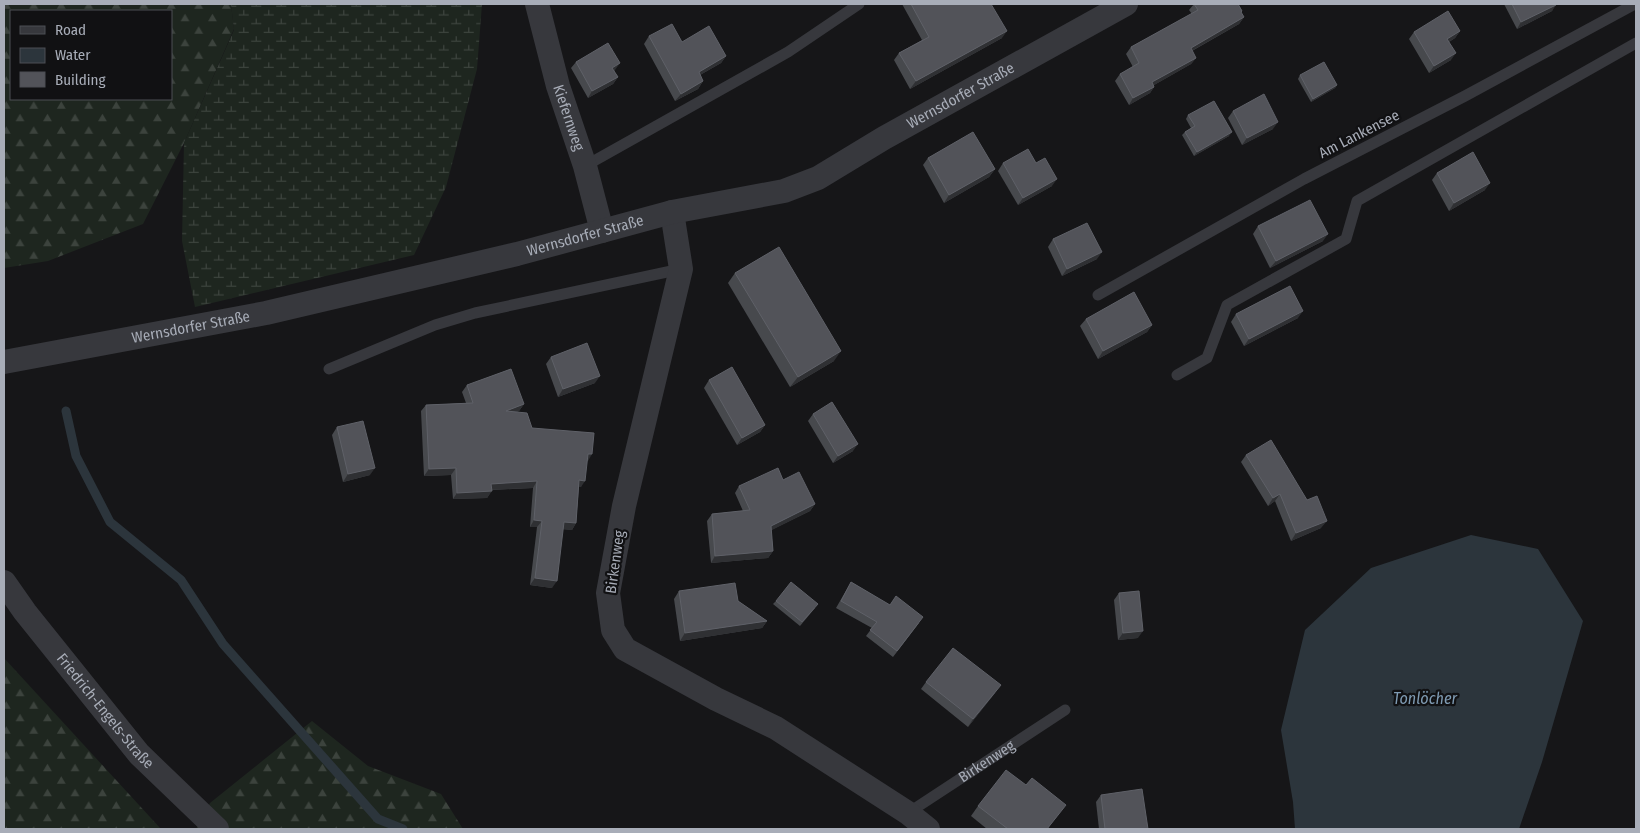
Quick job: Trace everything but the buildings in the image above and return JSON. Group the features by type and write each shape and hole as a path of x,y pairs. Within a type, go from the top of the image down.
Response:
{"street":[{"name":"Kiefernweg","path":"537,4 558,86 585,166 602,231"},
{"name":"Wernsdorfer Straße","path":"4,362 266,313 517,254 672,212 784,191 818,178 884,138 1126,4"},
{"name":"Birkenweg","path":"672,212 681,269 624,506 608,594 613,630 625,649 716,699 776,728 908,813 928,829"},
{"name":"Friedrich-Engels-Straße","path":"4,582 139,754 217,829"}],"lane":[{"path":"585,166 788,52 859,4"},
{"name":"Am Lankensee","path":"1098,295 1304,179 1465,96 1635,4"},
{"path":"1178,375 1208,358 1227,305 1346,239 1357,201 1636,43"},
{"path":"329,369 443,322 484,311 681,269"},
{"name":"Birkenweg","path":"908,813 1065,710"}],"green space":[{"path":"4,4 231,4 234,29 184,143 143,224 48,261 4,268"},
{"path":"231,4 482,4 477,69 446,187 414,255 195,307 182,241 184,143 234,30"},
{"path":"4,658 161,829 4,829"},
{"path":"312,721 368,766 441,794 463,829 196,829 210,803"}],"water":[{"name":"Tonlöcher","path":"1471,535 1538,549 1583,621 1542,762 1519,829 1295,829 1293,802 1281,730 1305,630 1371,568"}],"waterway":[{"path":"66,411 76,456 110,522 181,580 223,644 378,819 403,829"}]}
